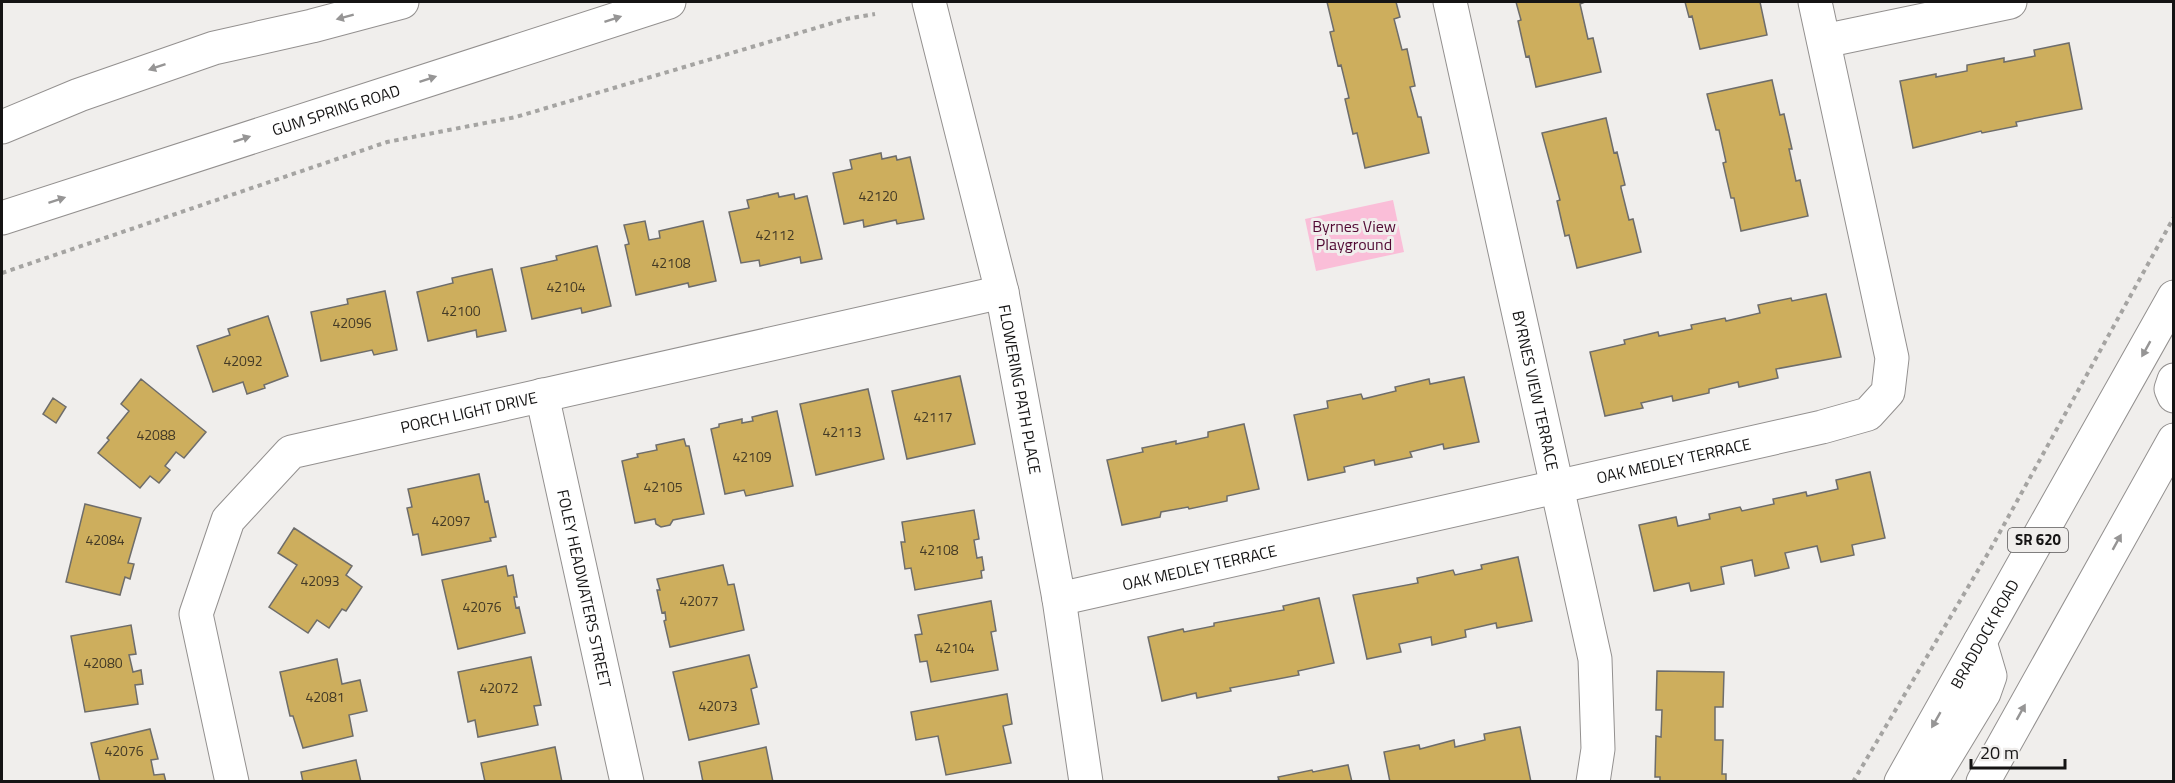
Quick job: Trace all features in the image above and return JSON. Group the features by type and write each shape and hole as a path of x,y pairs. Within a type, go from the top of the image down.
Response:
{"street":[{"path":"2,127 79,94 214,48 312,26 402,2"},
{"name":"GUM SPRING ROAD","path":"2,218 669,2"},
{"name":"FLOWERING PATH PLACE","path":"929,2 1002,292 1059,599 1086,782"},
{"name":"BYRNES VIEW TERRACE","path":"1450,2 1595,659 1598,749 1593,782"},
{"name":"OAK MEDLEY TERRACE","path":"1059,599 1868,414 1888,392 1892,358 1815,2"},
{"path":"1824,41 2010,2"},
{"name":"PORCH LIGHT DRIVE","path":"232,782 196,614 228,520 291,452 1002,292"},
{"name":"BRADDOCK ROAD","path":"1901,782 2174,297"},
{"path":"2174,380 2171,389 2174,396"},
{"name":"FOLEY HEADWATERS STREET","path":"542,395 627,782"},
{"path":"1983,782 2174,440"},
{"path":"1930,782 1984,693 1990,675 1980,642"}],"path":[{"path":"2,273 387,142 516,117 846,19 875,14"},
{"path":"1853,782 1990,550 2174,217"}],"green space":[{"name":"Byrnes View Playground","path":"1393,200 1404,252 1316,271 1305,219"}],"building":[{"path":"1327,2 1396,2 1400,17 1394,19 1402,50 1407,49 1415,86 1410,87 1418,117 1421,117 1429,153 1365,168 1357,133 1353,134 1345,99 1349,98 1330,32 1334,31"},
{"path":"1516,2 1585,2 1580,4 1588,39 1593,38 1601,72 1536,87 1529,56 1526,57"},
{"path":"1685,2 1760,2 1767,35 1700,49 1692,16 1689,17"},
{"path":"2069,43 2082,109 2016,122 2017,126 1982,133 1981,131 1913,148 1900,81 1967,71 1967,65 2004,58 2004,62 2035,56 2034,50"},
{"path":"1772,80 1780,115 1784,114 1796,181 1800,180 1808,216 1741,231 1723,163 1726,162 1719,130 1716,130 1707,94"},
{"path":"1606,118 1614,153 1617,152 1625,185 1621,188 1629,220 1633,219 1641,252 1577,268 1569,235 1565,236 1557,201 1560,200 1542,133"},
{"path":"881,153 882,159 896,156 897,160 910,157 924,219 897,224 896,220 864,227 863,220 844,224 833,173 852,169 850,160"},
{"path":"778,193 779,197 794,194 795,199 807,196 822,259 801,263 800,257 760,266 759,260 741,263 729,212 749,208 747,200"},
{"path":"645,221 649,240 660,238 659,231 703,221 716,281 689,287 688,283 636,295 625,245 629,244 624,225"},
{"path":"597,246 611,306 582,313 581,308 532,319 521,268 557,260 556,256"},
{"path":"492,269 506,331 477,337 476,330 428,341 417,292 453,283 452,278"},
{"path":"385,291 397,350 374,355 372,350 321,361 311,312 348,304 347,299"},
{"path":"1826,294 1841,357 1776,369 1778,378 1739,387 1738,382 1709,389 1709,393 1673,401 1672,396 1641,403 1643,408 1605,416 1590,352 1625,344 1624,340 1658,332 1659,336 1692,329 1691,325 1725,318 1726,321 1760,313 1758,305"},
{"path":"268,316 288,376 247,394 243,382 213,392 197,346 230,335 228,329"},
{"path":"960,376 975,444 907,459 892,391"},
{"path":"1464,377 1479,442 1444,449 1443,444 1410,452 1412,457 1375,465 1374,460 1344,467 1345,472 1308,480 1294,415 1328,408 1327,401 1361,394 1363,399 1396,391 1395,387 1429,379 1430,384"},
{"path":"141,379 206,432 184,458 176,452 165,466 170,470 159,483 150,476 140,488 98,453 129,411 121,404"},
{"path":"868,389 884,459 816,475 800,404"},
{"path":"53,398 66,407 56,423 43,414"},
{"path":"777,411 793,486 746,496 744,490 725,494 711,429 719,427 719,424 742,419 742,423 753,421 752,417"},
{"path":"1244,424 1259,489 1227,496 1227,501 1161,512 1160,517 1122,525 1107,460 1143,452 1142,448 1208,437 1208,432"},
{"path":"684,439 686,446 689,446 704,514 673,520 670,525 661,527 656,524 655,519 635,523 622,461 638,457 637,454 657,450 656,445"},
{"path":"1870,472 1885,538 1852,545 1854,555 1821,562 1817,546 1785,553 1789,568 1755,576 1752,560 1721,567 1724,584 1691,591 1689,583 1654,591 1639,525 1676,517 1678,526 1710,519 1709,514 1740,507 1742,511 1774,504 1773,499 1806,492 1807,496 1838,489 1836,480"},
{"path":"479,474 496,537 490,538 491,541 422,555 418,534 413,535 407,508 412,507 408,489"},
{"path":"85,504 141,518 128,563 134,564 130,579 125,577 120,595 66,582"},
{"path":"974,510 979,539 974,540 977,558 982,557 984,570 981,571 982,578 915,590 911,568 905,569 901,542 905,542 902,522"},
{"path":"294,528 352,566 346,575 362,587 346,611 342,609 329,628 317,620 308,633 269,607 297,565 278,553"},
{"path":"1518,557 1532,621 1497,628 1496,623 1465,630 1466,637 1432,645 1431,637 1399,644 1401,652 1367,659 1353,595 1418,583 1417,578 1453,570 1455,575 1482,569 1481,565"},
{"path":"723,565 728,585 734,584 744,630 670,647 664,621 666,620 665,612 662,613 657,590 660,590 657,579"},
{"path":"506,566 508,576 513,575 517,597 514,597 516,608 519,607 525,633 458,649 442,580"},
{"path":"1319,598 1334,663 1298,671 1299,675 1230,688 1231,691 1197,698 1196,693 1162,701 1148,637 1183,629 1184,632 1214,626 1214,623 1284,610 1283,606"},
{"path":"991,601 996,631 991,632 998,670 931,682 927,661 920,662 915,635 922,634 918,615"},
{"path":"131,625 136,654 129,655 133,672 141,670 143,684 135,685 138,704 85,712 71,636"},
{"path":"749,655 757,687 751,689 759,724 689,740 673,672"},
{"path":"531,657 541,705 534,706 538,725 478,737 475,720 468,722 458,672"},
{"path":"337,659 342,684 360,680 367,711 349,715 353,736 303,748 293,716 290,716 280,672"},
{"path":"1657,671 1724,672 1723,707 1715,707 1715,740 1723,740 1722,774 1726,774 1726,782 1660,782 1660,777 1655,777 1656,736 1661,737 1662,710 1656,710"},
{"path":"1007,694 1012,724 1003,726 1011,763 946,775 938,736 916,740 911,712"},
{"path":"1520,727 1531,782 1390,782 1384,752 1419,745 1420,749 1454,740 1455,747 1485,740 1484,734"},
{"path":"150,729 158,759 151,760 154,775 164,774 166,782 100,782 91,743"},
{"path":"555,747 562,782 485,782 481,763"},
{"path":"766,747 773,782 703,782 699,762"},
{"path":"356,760 361,782 303,782 301,772"},
{"path":"1348,765 1352,782 1273,782 1279,780 1278,777"}]}
